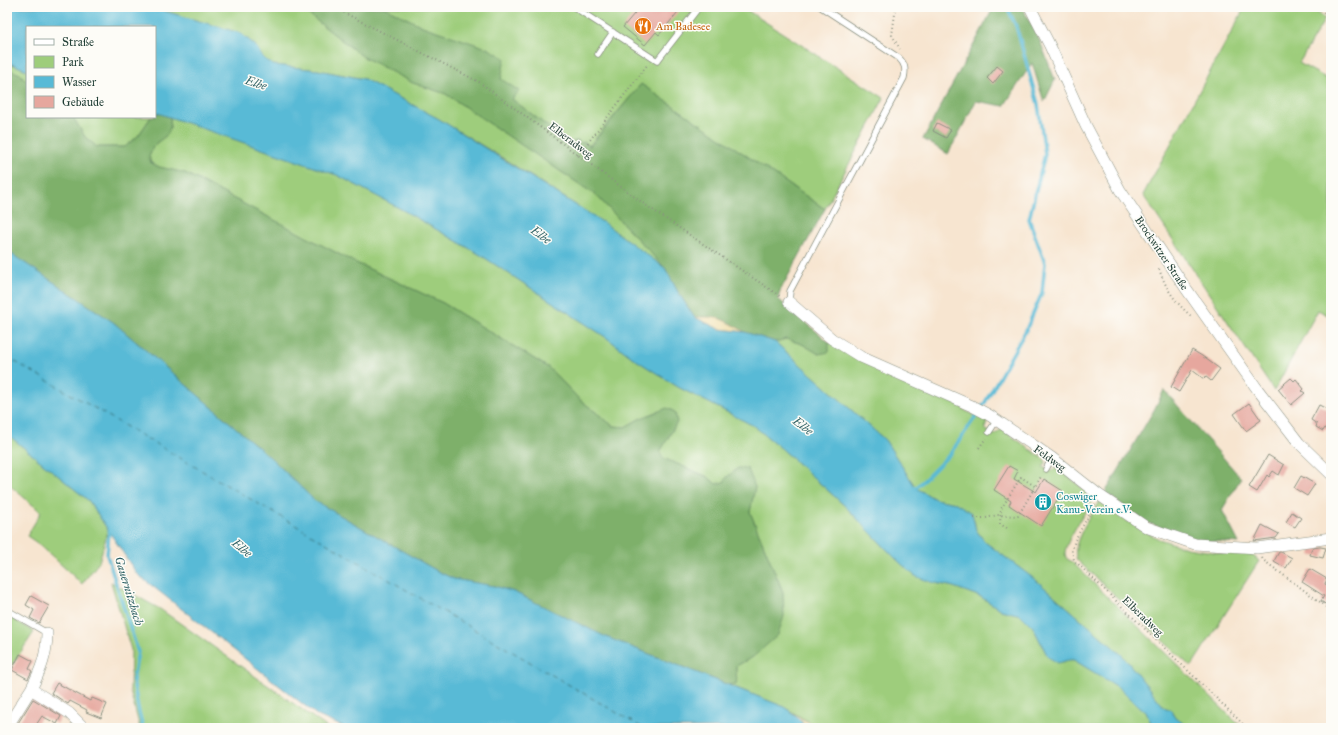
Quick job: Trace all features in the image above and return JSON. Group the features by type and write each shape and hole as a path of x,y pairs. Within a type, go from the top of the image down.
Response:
{"street":[{"name":"Brockwitzer Straße","path":"1030,7 1050,46 1086,126 1120,190 1181,282 1258,390 1299,443 1331,474"},
{"name":"Feldweg","path":"789,302 832,339 861,357 972,406 993,418 1052,458 1099,495 1146,527 1195,544 1257,548 1331,538"},
{"path":"7,727 31,689 43,662 47,647 47,633"},
{"path":"31,689 69,713 84,728"}],"lane":[{"path":"574,7 657,60 699,7"},
{"path":"789,302 790,291 904,78 906,71 904,63 899,58 821,7"},
{"path":"598,54 613,32"},
{"path":"989,432 993,418"},
{"path":"1046,469 1052,458"},
{"path":"7,610 47,633"}],"path":[{"name":"Elberadweg","path":"333,7 479,82 647,206 789,302"},
{"path":"896,7 892,35 901,50 904,63"},
{"path":"1317,7 1331,19"},
{"path":"577,155 650,61 657,60"},
{"path":"979,448 989,432"},
{"path":"974,518 986,518 1000,515 1018,516 1046,469"},
{"path":"1007,528 1000,524 1001,509 1021,477 1036,487"},
{"name":"Elberadweg","path":"1096,502 1075,540 1072,551 1074,560 1247,728"},
{"path":"1257,548 1263,560 1331,610"}],"green space":[{"path":"151,7 293,7 303,10 362,56 413,83 446,94 597,196 665,268 604,223 501,157 439,119 364,79 318,70 273,65 263,58 255,45 240,33"},
{"path":"293,7 384,7 422,26 487,48 505,58 501,79 519,91 512,99 568,142 579,141 590,146 641,84 825,209 780,291 778,299 829,342 829,352 819,354 802,344 786,339 775,342 745,332 716,317 694,317 665,268 597,196 446,94 413,83 362,56 303,10"},
{"path":"384,7 742,7 884,98 825,209 641,84 589,146 584,142 581,143 579,141 568,142 483,77 492,51 422,26"},
{"path":"994,7 1022,7 1040,41 1055,80 1044,102 1032,63 1004,106 976,101 948,154 923,139"},
{"path":"1245,7 1311,7 1325,19 1299,63 1331,81 1331,317 1318,310 1274,391 1143,195"},
{"path":"7,62 26,70 26,81 20,74 7,69"},
{"path":"7,69 20,74 26,81 26,118 74,118 85,137 97,147 125,147 138,136 150,118 156,118 156,114 170,117 170,129 168,133 153,147 149,156 151,163 159,167 185,173 352,261 443,303 549,368 578,398 613,426 625,427 641,418 667,408 675,412 677,422 660,452 663,458 708,477 716,484 724,482 727,477 738,468 748,469 755,487 750,512 783,592 784,616 778,635 753,657 736,666 736,684 729,685 606,637 514,592 494,586 454,579 439,572 315,501 272,459 113,322 7,251"},
{"path":"170,117 337,175 401,209 479,254 607,338 633,358 678,387 754,426 781,448 845,506 898,561 931,582 954,587 981,597 1001,610 1021,615 1033,627 1048,657 1064,662 1067,659 1074,660 1118,687 1147,713 1153,728 819,728 782,706 729,685 736,683 736,666 753,657 783,592 750,512 755,487 727,477 724,482 716,484 708,477 663,458 660,452 677,422 641,418 625,427 613,426 578,398 549,368 443,303 352,261 185,173 159,167 151,163 149,155 153,147 168,133 170,129"},
{"path":"74,118 150,118 138,136 125,147 97,147 85,137"},
{"path":"786,339 802,344 819,354 829,342 956,403 966,411 987,421 985,429 994,435 1002,429 1045,460 1046,463 1043,467 1050,471 1054,469 1059,470 1075,482 1094,499 1069,541 1065,553 1067,558 1244,728 1189,728 1175,717 1171,710 1164,707 1122,655 1037,581 985,542 976,530 974,519 956,503 935,499 916,488 885,440 775,342"},
{"path":"1164,390 1241,478 1222,510 1239,543 1197,540 1148,523 1105,493 1154,410"},
{"path":"7,434 89,501 108,530 99,562 82,584 40,545 27,536 41,512 7,483"},
{"path":"1099,501 1127,521 1159,539 1187,548 1220,553 1251,554 1259,561 1191,667 1077,560 1076,546 1082,530"},
{"path":"111,582 160,609 328,728 140,728 130,691 131,650"},
{"path":"7,615 34,632 12,665 7,662"}],"sand":[{"path":"694,317 716,317 745,332 719,329"},
{"path":"794,714 819,728 805,728 802,722"}],"water":[{"name":"Elbe","path":"7,7 151,7 240,33 255,45 263,58 273,65 318,70 364,79 439,119 604,223 665,268 694,317 719,329 745,332 775,342 885,440 916,488 935,499 956,503 972,513 976,530 985,542 1037,581 1122,655 1164,707 1171,710 1175,717 1189,728 1175,728 1170,726 1170,728 1153,728 1147,713 1118,687 1074,660 1058,663 1048,657 1033,627 1021,615 1001,610 981,597 954,587 931,582 915,576 898,561 845,506 781,448 754,426 678,387 633,358 607,338 479,254 401,209 337,175 156,112 156,26 26,26 26,70 7,62"},
{"name":"Elbe","path":"7,251 113,322 272,459 315,501 439,572 454,579 494,586 514,592 606,637 782,706 801,721 805,728 346,728 318,716 137,574 89,501 7,434"}],"building":[{"path":"640,7 682,7 659,35 656,32 645,45 623,27"},
{"path":"997,66 1003,71 993,84 987,78"},
{"path":"937,123 951,130 946,138 933,131"},
{"path":"1192,350 1220,369 1211,381 1205,376 1204,379 1192,370 1179,392 1171,387"},
{"path":"1291,378 1294,381 1296,379 1304,389 1302,391 1305,393 1291,405 1278,389"},
{"path":"1249,403 1261,420 1246,431 1234,414"},
{"path":"1319,405 1331,411 1331,431 1325,428 1323,431 1316,427 1317,424 1311,420"},
{"path":"1268,455 1284,465 1279,475 1273,471 1269,477 1267,475 1257,492 1249,487"},
{"path":"1009,466 1018,471 1014,479 1036,492 1044,479 1063,491 1041,526 1009,505 1011,501 994,490"},
{"path":"1301,476 1315,484 1307,496 1294,488"},
{"path":"1292,512 1301,518 1295,527 1286,522"},
{"path":"1262,525 1279,534 1276,538 1254,541"},
{"path":"1312,548 1326,548 1323,558 1310,555"},
{"path":"1279,552 1292,558 1286,568 1274,561"},
{"path":"1310,569 1327,579 1325,584 1330,587 1331,586 1331,608 1321,601 1324,596 1302,582"},
{"path":"31,596 49,606 39,623 30,618 34,610 26,605"},
{"path":"20,654 33,661 29,669 32,671 28,679 12,670"},
{"path":"57,683 90,701 92,698 107,704 101,718 86,712 87,710 70,701 68,704 51,693"},
{"path":"33,699 61,716 57,724 42,716 34,728 15,728"}],"waterway":[{"path":"911,488 916,488 950,454 983,406 1026,330 1042,293 1045,263 1029,219 1045,154 1038,104 1016,26 1007,7"},
{"name":"Gauernitzbach","path":"112,528 109,532 107,555 138,652 133,680 143,728"}],"ferry route":[{"path":"7,357 643,728"}],"place":[{"name":"Am Badesee","path":"643,26"},
{"name":"Coswiger Kanu-Verein e.V.","path":"1043,502"}]}
